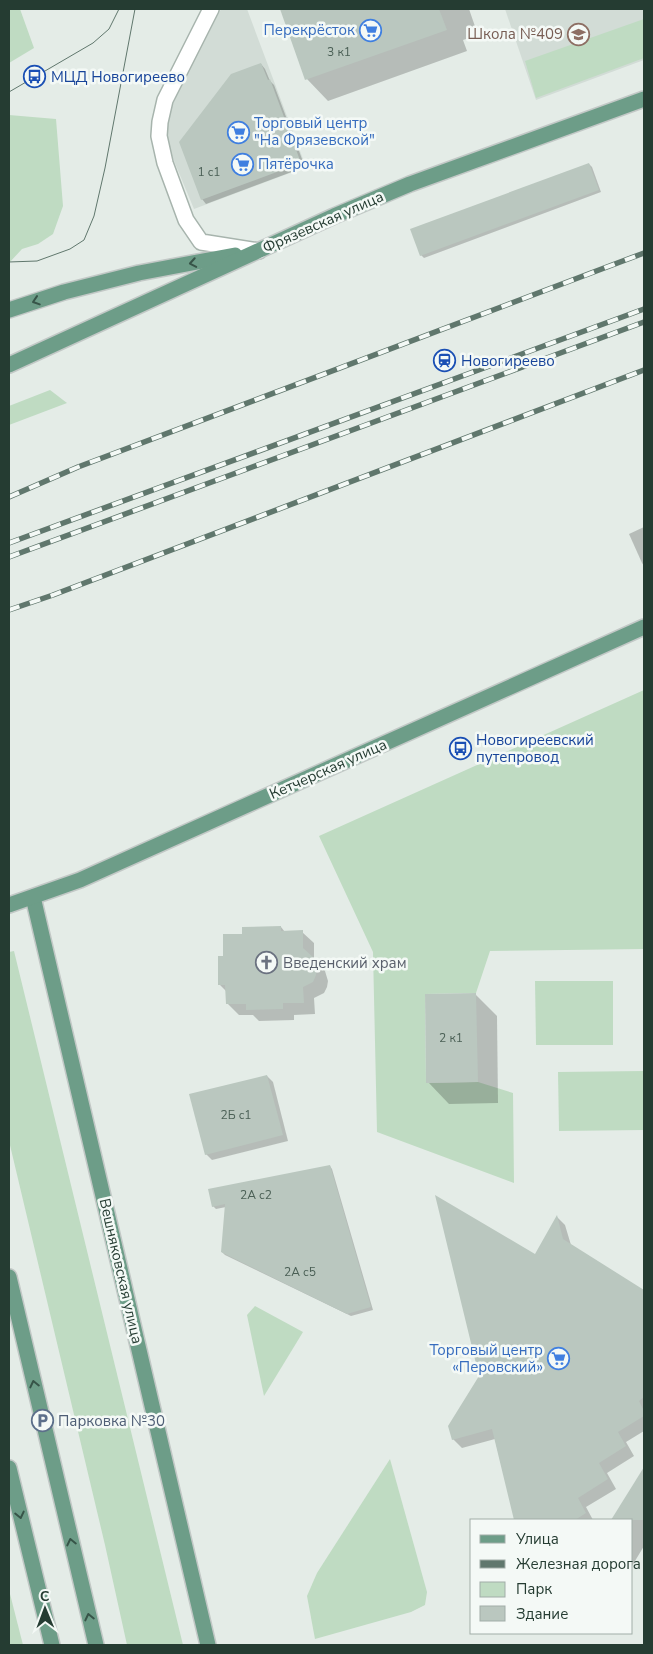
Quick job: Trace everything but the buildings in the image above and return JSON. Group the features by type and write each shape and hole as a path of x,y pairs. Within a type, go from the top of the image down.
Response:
{"main road":[{"name":"Фрязевская улица","path":"9,365 334,216 410,184 644,99"},
{"path":"9,310 64,292 139,273 259,251"},
{"name":"Кетчерская улица","path":"9,904 80,880 644,627"},
{"name":"Вешняковская улица","path":"33,897 208,1645"},
{"path":"9,1277 96,1645"},
{"path":"9,1468 52,1645"}],"street":[{"path":"211,9 165,100 160,122 161,148 186,220 201,242 259,251"}],"shaded area":[{"path":"221,9 247,9 306,167 194,209 167,144 168,115"},
{"name":"Школа №409","path":"505,9 644,9 644,60 536,100"}],"green space":[{"path":"9,9 20,9 34,48 9,63"},
{"path":"644,19 644,58 536,98 525,61"},
{"path":"9,115 56,119 63,206 53,234 38,244 22,249 9,263"},
{"path":"50,390 67,403 9,425 9,406"},
{"path":"644,690 644,949 490,951 476,993 425,994 426,1083 478,1082 513,1093 514,1183 377,1132 373,952 319,836"},
{"path":"14,951 183,1645 127,1645 9,1141 9,952"},
{"path":"535,981 613,981 613,1045 536,1045"},
{"path":"644,1071 644,1130 559,1131 558,1072"},
{"path":"255,1306 303,1332 264,1396 247,1315"},
{"path":"390,1459 427,1592 425,1605 411,1612 315,1639 307,1596 317,1573"},
{"path":"9,1590 23,1645 9,1645"}],"tram line":[{"path":"9,92 93,43 109,29 119,9"},
{"path":"9,262 37,261 70,249 84,240 94,216 105,168 135,9"}],"railway":[{"path":"9,497 78,467 644,253"},
{"path":"9,543 644,309"},
{"path":"9,557 644,322"},
{"path":"9,610 53,595 644,370"}],"place":[{"name":"Перекрёсток","path":"371,30"},
{"name":"Школа №409","path":"579,34"},
{"name":"МЦД Новогиреево","path":"35,77"},
{"name":"Торговый центр \"На Фрязевской\"","path":"238,132"},
{"name":"Пятёрочка","path":"242,164"},
{"name":"Новогиреево","path":"445,361"},
{"name":"Новогиреевский путепровод","path":"460,749"},
{"name":"Введенский храм","path":"267,963"},
{"name":"Торговый центр «Перовский»","path":"559,1359"},
{"name":"Парковка №30","path":"42,1421"}]}
